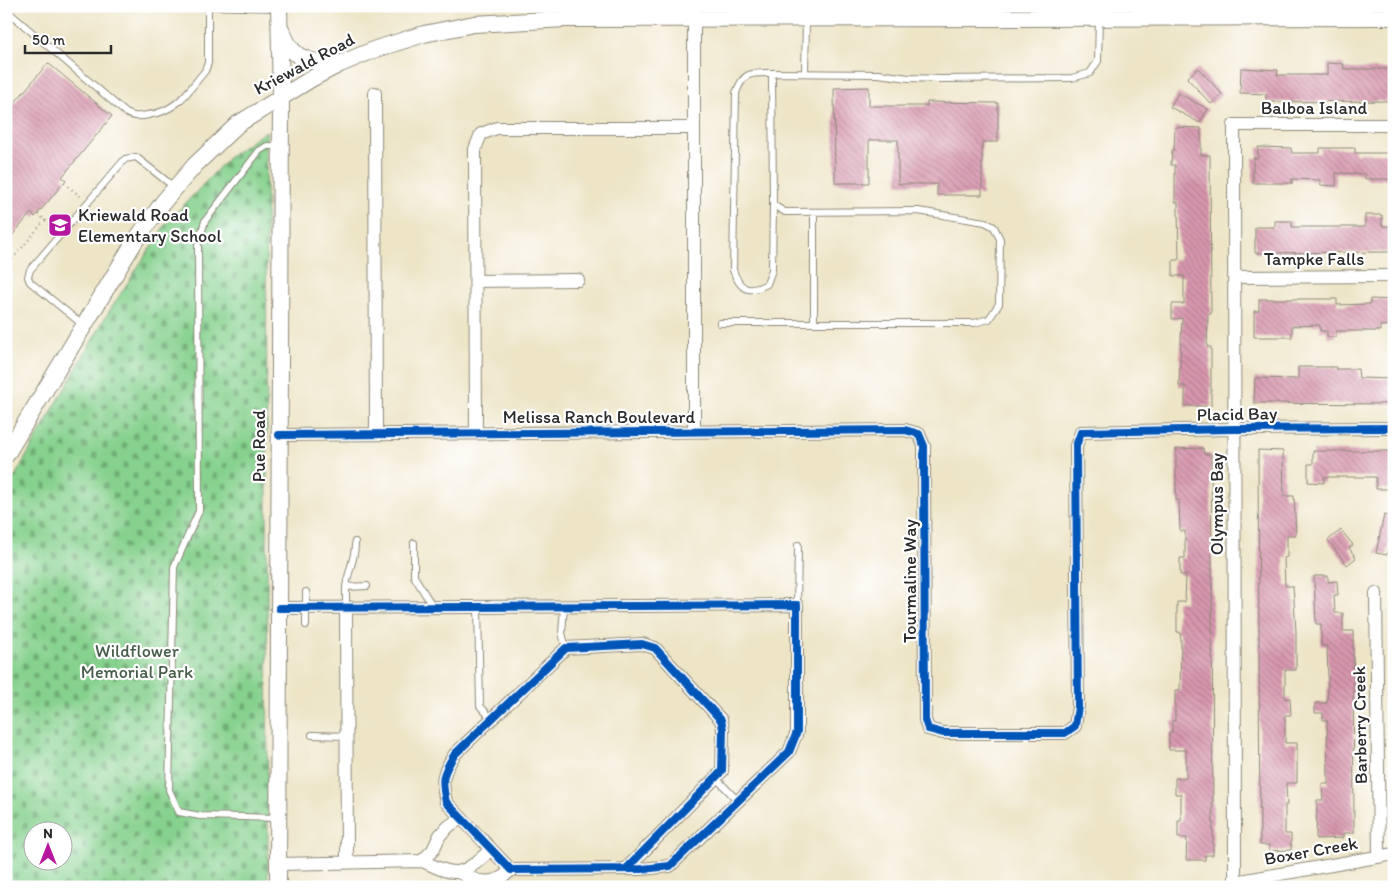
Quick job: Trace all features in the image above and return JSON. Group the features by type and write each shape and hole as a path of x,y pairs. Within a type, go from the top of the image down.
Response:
{"street":[{"name":"Pue Road","path":"278,887 281,146 279,7"},
{"path":"694,12 694,431"},
{"name":"Kriewald Road","path":"6,455 135,241 195,165 238,124 340,64 376,49 424,34 474,24 694,12 806,18 1100,18 1312,15 1394,18"},
{"path":"280,27 290,48 297,54 323,63 340,64"},
{"path":"374,93 376,434"},
{"name":"Balboa Island","path":"1234,125 1394,125"},
{"name":"Olympus Bay","path":"1234,125 1235,882"},
{"path":"476,433 475,149 481,134 497,128 694,128"},
{"name":"Tampke Falls","path":"1234,277 1394,276"},
{"path":"476,281 578,280"},
{"name":"Placid Bay","path":"928,729 943,733 1065,733 1075,726 1078,707 1076,446 1082,432 1394,428"},
{"name":"Melissa Ranch Boulevard","path":"279,435 905,430 919,434"},
{"name":"Tourmaline Way","path":"919,434 924,446 925,720 928,729"},
{"name":"Barberry Creek","path":"1376,593 1378,856"},
{"path":"279,608 797,605 797,732 789,752 670,866 626,869 511,870 446,802 443,788 444,771 454,754 566,648 642,644 655,648 721,720 723,729 722,771 626,869"},
{"path":"346,608 347,862"},
{"path":"422,861 433,850 440,835 461,818"},
{"path":"458,872 475,864 491,850"},
{"name":"Boxer Creek","path":"1235,882 1394,854"},
{"path":"278,864 422,861 458,872 474,881 490,882 504,878 511,870"}],"lane":[{"path":"204,6 279,7"},
{"path":"6,10 126,113 139,117 162,114 174,107 205,71 208,63 208,6"},
{"path":"805,72 806,18"},
{"path":"772,73 772,270 767,284 757,289 744,288 737,283 733,270 736,93 741,80 751,73 805,72 878,74 909,78 941,79 1072,78 1090,72 1098,61 1100,18"},
{"path":"278,818 200,816 179,812 169,790 174,567 199,511 198,244 205,221 259,150 267,146 281,146"},
{"path":"83,325 30,282 28,277 30,270 126,159 136,157 175,188"},
{"path":"720,323 974,322 989,320 999,304 1000,239 994,227 985,222 918,211 784,212 773,205"},
{"path":"814,212 814,323"},
{"path":"346,608 348,572 356,550 355,542"},
{"path":"414,543 414,576 433,607"},
{"path":"797,605 798,545"},
{"path":"346,587 367,586"},
{"path":"306,592 306,625"},
{"path":"564,606 562,633 566,648"},
{"path":"478,607 480,706 492,719"},
{"path":"312,735 347,736"},
{"path":"716,778 738,801"}],"path":[{"path":"64,183 88,203"},
{"path":"38,214 61,233"},
{"path":"6,267 45,220"}],"green space":[{"name":"Wildflower Memorial Park","path":"266,131 268,887 6,887 6,492 105,318 165,225 229,157"}],"building":[{"path":"48,63 112,116 62,177 66,180 35,217 31,213 6,243 6,113"},
{"path":"1327,63 1344,64 1343,69 1394,69 1394,101 1266,102 1266,94 1240,93 1241,68 1278,70 1277,75 1327,75"},
{"path":"1198,68 1222,94 1211,104 1187,78"},
{"path":"869,87 869,106 927,106 927,102 998,103 998,142 982,142 982,195 937,195 937,184 898,184 898,140 869,140 869,183 835,183 834,88"},
{"path":"1178,93 1208,109 1200,123 1170,107"},
{"path":"1175,127 1201,128 1201,155 1210,155 1211,314 1208,314 1207,347 1211,347 1211,406 1185,406 1185,386 1179,386 1182,318 1172,319 1172,304 1184,304 1184,276 1173,276 1173,260 1179,260 1178,202 1175,202 1175,165 1171,165"},
{"path":"1258,147 1291,148 1292,153 1320,153 1320,148 1355,148 1355,153 1394,153 1394,179 1365,179 1365,174 1336,173 1336,186 1320,185 1320,180 1292,179 1292,183 1253,183 1253,158 1258,158"},
{"path":"1365,215 1382,215 1382,226 1394,226 1394,252 1255,253 1255,227 1275,227 1275,221 1292,221 1292,227 1365,227"},
{"path":"1259,299 1337,299 1337,305 1370,304 1370,299 1394,300 1394,325 1380,326 1380,331 1336,331 1336,337 1327,337 1327,331 1320,331 1320,325 1292,326 1292,337 1254,337 1254,311 1259,311"},
{"path":"1298,367 1358,369 1359,378 1394,379 1394,404 1254,403 1255,378 1298,379"},
{"path":"1203,448 1204,454 1211,454 1213,855 1205,855 1205,860 1186,860 1187,838 1178,838 1178,821 1181,821 1181,794 1175,794 1175,778 1186,778 1186,750 1169,750 1169,733 1172,733 1172,721 1175,721 1175,690 1180,690 1181,640 1180,632 1177,632 1177,602 1185,602 1186,575 1180,575 1180,558 1185,558 1185,531 1180,531 1179,500 1176,500 1176,449"},
{"path":"1258,450 1283,451 1284,496 1294,496 1296,535 1287,535 1287,557 1284,558 1285,586 1293,586 1296,631 1296,670 1285,670 1285,699 1290,698 1291,715 1285,715 1285,743 1297,743 1297,783 1286,783 1285,834 1291,834 1291,850 1269,851 1269,845 1260,845"},
{"path":"1313,451 1392,451 1391,489 1376,489 1376,477 1324,477 1324,483 1308,482 1308,464 1313,464"},
{"path":"1384,515 1394,517 1394,547 1389,545 1387,555 1376,553"},
{"path":"1341,530 1353,545 1349,548 1356,558 1347,565 1328,540"},
{"path":"1314,576 1328,576 1328,582 1337,581 1338,595 1334,595 1335,613 1343,613 1343,631 1353,631 1354,833 1343,833 1343,838 1316,839 1317,800 1323,800 1322,784 1328,784 1328,776 1327,720 1323,720 1323,713 1315,713 1315,703 1327,703 1328,679 1327,646 1321,646 1321,624 1316,624"}],"cycle path":[{"path":"279,435 905,430 919,434 924,446 925,720 928,729 943,733 1065,733 1075,726 1078,707 1076,446 1081,432 1394,428"},
{"path":"279,608 797,605 797,732 789,752 670,866 642,869 511,870 446,802 443,782 447,767 455,754 566,648 642,644 655,648 721,720 723,729 722,771 626,869"}],"place":[{"name":"Kriewald Road Elementary School","path":"60,225"}]}
